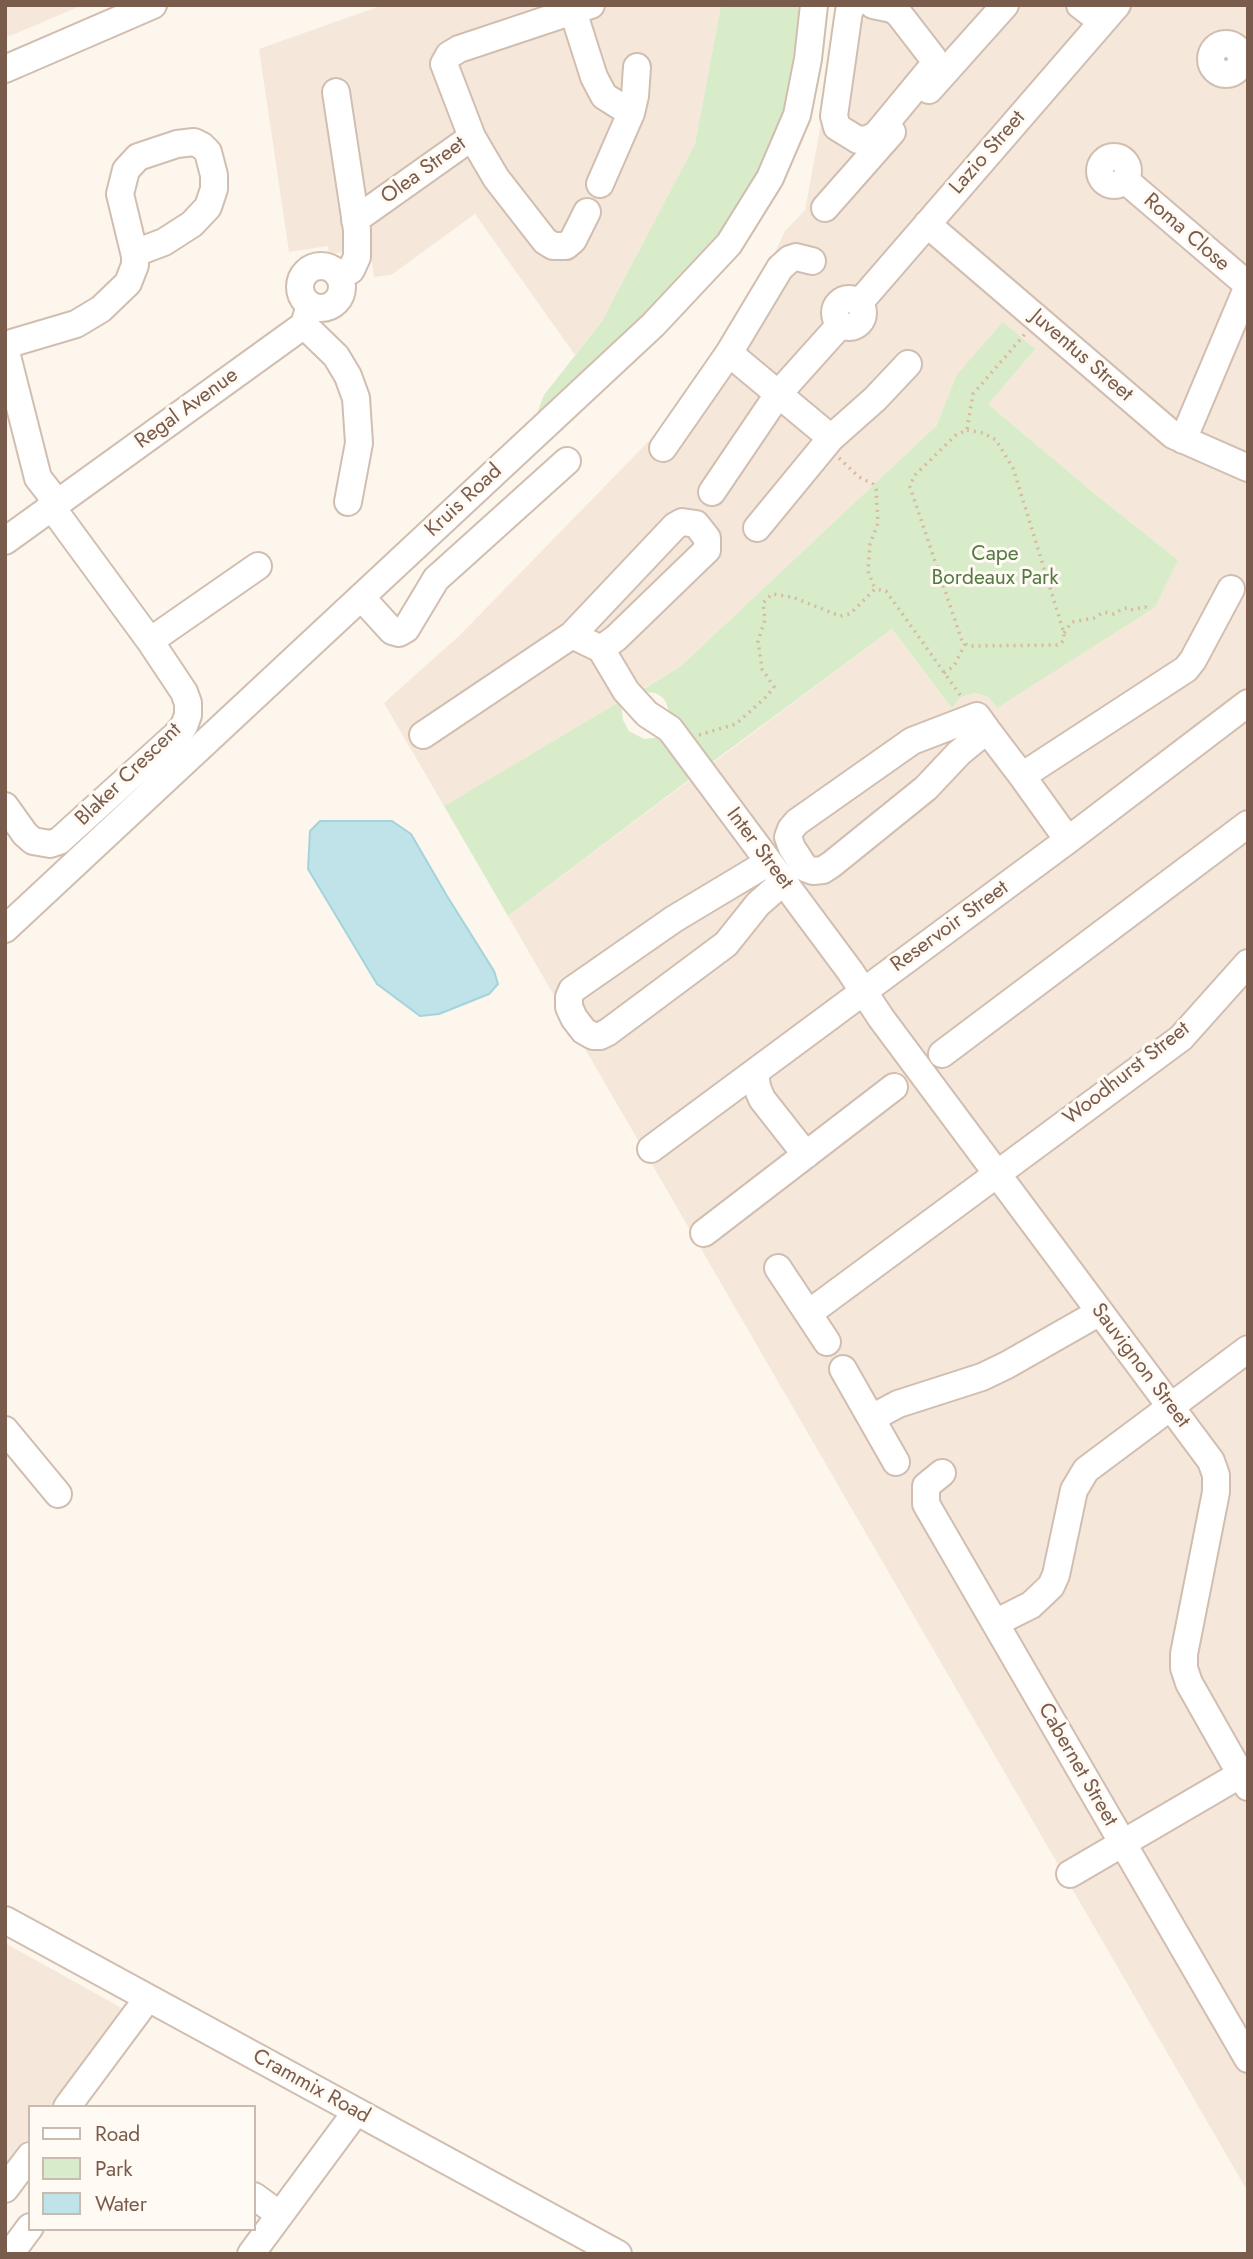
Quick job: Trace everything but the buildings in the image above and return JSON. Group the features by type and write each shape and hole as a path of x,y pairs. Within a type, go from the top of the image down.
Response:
{"street":[{"path":"5,69 153,5"},
{"name":"Kruis Road","path":"5,929 653,325 729,244 770,178 797,115 808,59 814,5"},
{"path":"853,5 849,11 834,116 837,127 858,140 876,135 933,66 933,58 903,10 873,5"},
{"path":"825,208 1005,5"},
{"path":"1080,5 1109,14"},
{"path":"582,8 594,77 604,96 631,113"},
{"name":"Olea Street","path":"356,231 472,137 444,64 449,55 459,49 582,8"},
{"name":"Lazio Street","path":"779,393 840,325 834,314 838,303 849,298 860,302 1109,14"},
{"path":"600,184 631,113 637,67"},
{"name":"Olea Street","path":"336,92 356,231 357,257 351,270 340,277"},
{"path":"472,137 496,178 545,241 553,246 566,246 573,240 587,212"},
{"name":"Roma Close","path":"1125,180 1248,286"},
{"name":"Juventus Street","path":"927,223 1173,435 1248,468"},
{"path":"5,347 76,324 101,309 128,283 135,265 135,253"},
{"path":"663,448 729,353 785,262 796,257 813,261"},
{"name":"Regal Avenue","path":"5,541 54,507 307,315 335,303 342,291 340,277"},
{"path":"1183,440 1248,286"},
{"path":"307,315 348,376 356,398 359,443 348,502"},
{"name":"Blaker Crescent","path":"5,347 38,478 48,492 59,517 150,640 184,692 188,703 184,726 59,841 50,844 33,841 5,806"},
{"path":"729,353 779,393 835,448"},
{"path":"757,528 835,448 908,364"},
{"path":"712,492 779,393"},
{"path":"360,597 392,631 399,633 406,629 436,579 567,461"},
{"path":"422,734 572,635 675,526 682,522 696,524 707,538 707,550 616,638 601,649 572,635"},
{"path":"150,640 258,566"},
{"path":"1022,776 1186,669 1231,589"},
{"name":"Inter Street","path":"601,649 626,691 647,714 670,729 863,991"},
{"name":"Reservoir Street","path":"651,1149 1248,703"},
{"path":"975,714 1068,840"},
{"path":"975,714 959,753 926,788 823,870 805,868 792,848 789,837 797,822 912,741 975,714"},
{"path":"942,1054 1248,824"},
{"path":"776,872 758,904 726,944 608,1032 593,1036 584,1031 569,1007 572,990 720,890 776,872"},
{"path":"720,890 744,920"},
{"name":"Woodhurst Street","path":"809,1313 1181,1038 1248,963"},
{"name":"Sauvignon Street","path":"863,991 1211,1461 1216,1475 1216,1492 1184,1654 1184,1668 1189,1683 1245,1777"},
{"path":"755,1072 762,1099 806,1155"},
{"path":"704,1233 894,1087"},
{"path":"778,1268 827,1342"},
{"path":"872,1418 898,1404 982,1377 1064,1335 1100,1312"},
{"path":"995,1623 1031,1605 1051,1586 1056,1575 1074,1490 1086,1470 1248,1349"},
{"path":"843,1369 896,1462"},
{"path":"5,1430 58,1494"},
{"name":"Cabernet Street","path":"942,1473 926,1486 926,1504 1123,1843 1237,2019 1248,2059"},
{"path":"1070,1874 1245,1777"},
{"name":"Crammix Road","path":"5,1920 618,2254"},
{"path":"68,2105 148,1998"},
{"path":"251,2254 356,2112"},
{"path":"5,2189 28,2159"},
{"path":"256,2197 280,2215"},
{"path":"10,2254 28,2230"}],"path":[{"path":"967,430 973,394 1037,318"},
{"path":"944,673 954,666 965,644 910,487 914,477 956,435 967,430 983,433 996,440 1009,459 1064,640 1059,645 965,644"},
{"path":"835,448 859,477 873,484 876,489 878,523 870,544 868,571 875,589"},
{"path":"875,589 886,591 975,714"},
{"path":"693,739 736,723 774,687 762,669 758,640 765,620 763,603 772,594 792,597 840,616 850,614 875,589"},
{"path":"1064,633 1072,622 1094,618 1104,612 1114,614 1127,608 1150,609"}],"shaded area":[{"path":"5,5 83,5 5,38"},
{"path":"383,5 721,5 695,144 602,321 575,355 475,214 391,275 374,277 370,249 329,254 328,246 289,252 259,49"},
{"path":"843,5 1248,5 1248,2192 508,916 892,629 952,708 961,697 975,693 988,697 997,708 1178,560 987,403 1034,349 956,376 937,425 681,666 444,806 384,703 459,636 678,411 749,308 785,231 805,210"},
{"path":"5,1943 127,2011 57,2105 28,2105 28,2145 5,2175"}],"green space":[{"path":"721,5 798,5 800,52 777,141 707,256 540,417 537,413 544,395 602,321 695,144"},
{"name":"Cape Bordeaux Park","path":"1003,322 1035,349 988,404 1178,560 1155,607 997,708 988,697 975,693 961,697 952,708 892,629 707,766 670,715 662,697 640,691 681,666 937,425 956,376"},
{"path":"621,701 623,720 629,731 644,739 661,737 694,776 508,916 444,806"}],"water":[{"path":"320,821 392,821 411,834 494,971 498,984 489,994 439,1014 420,1016 377,984 308,869 310,831"}]}
